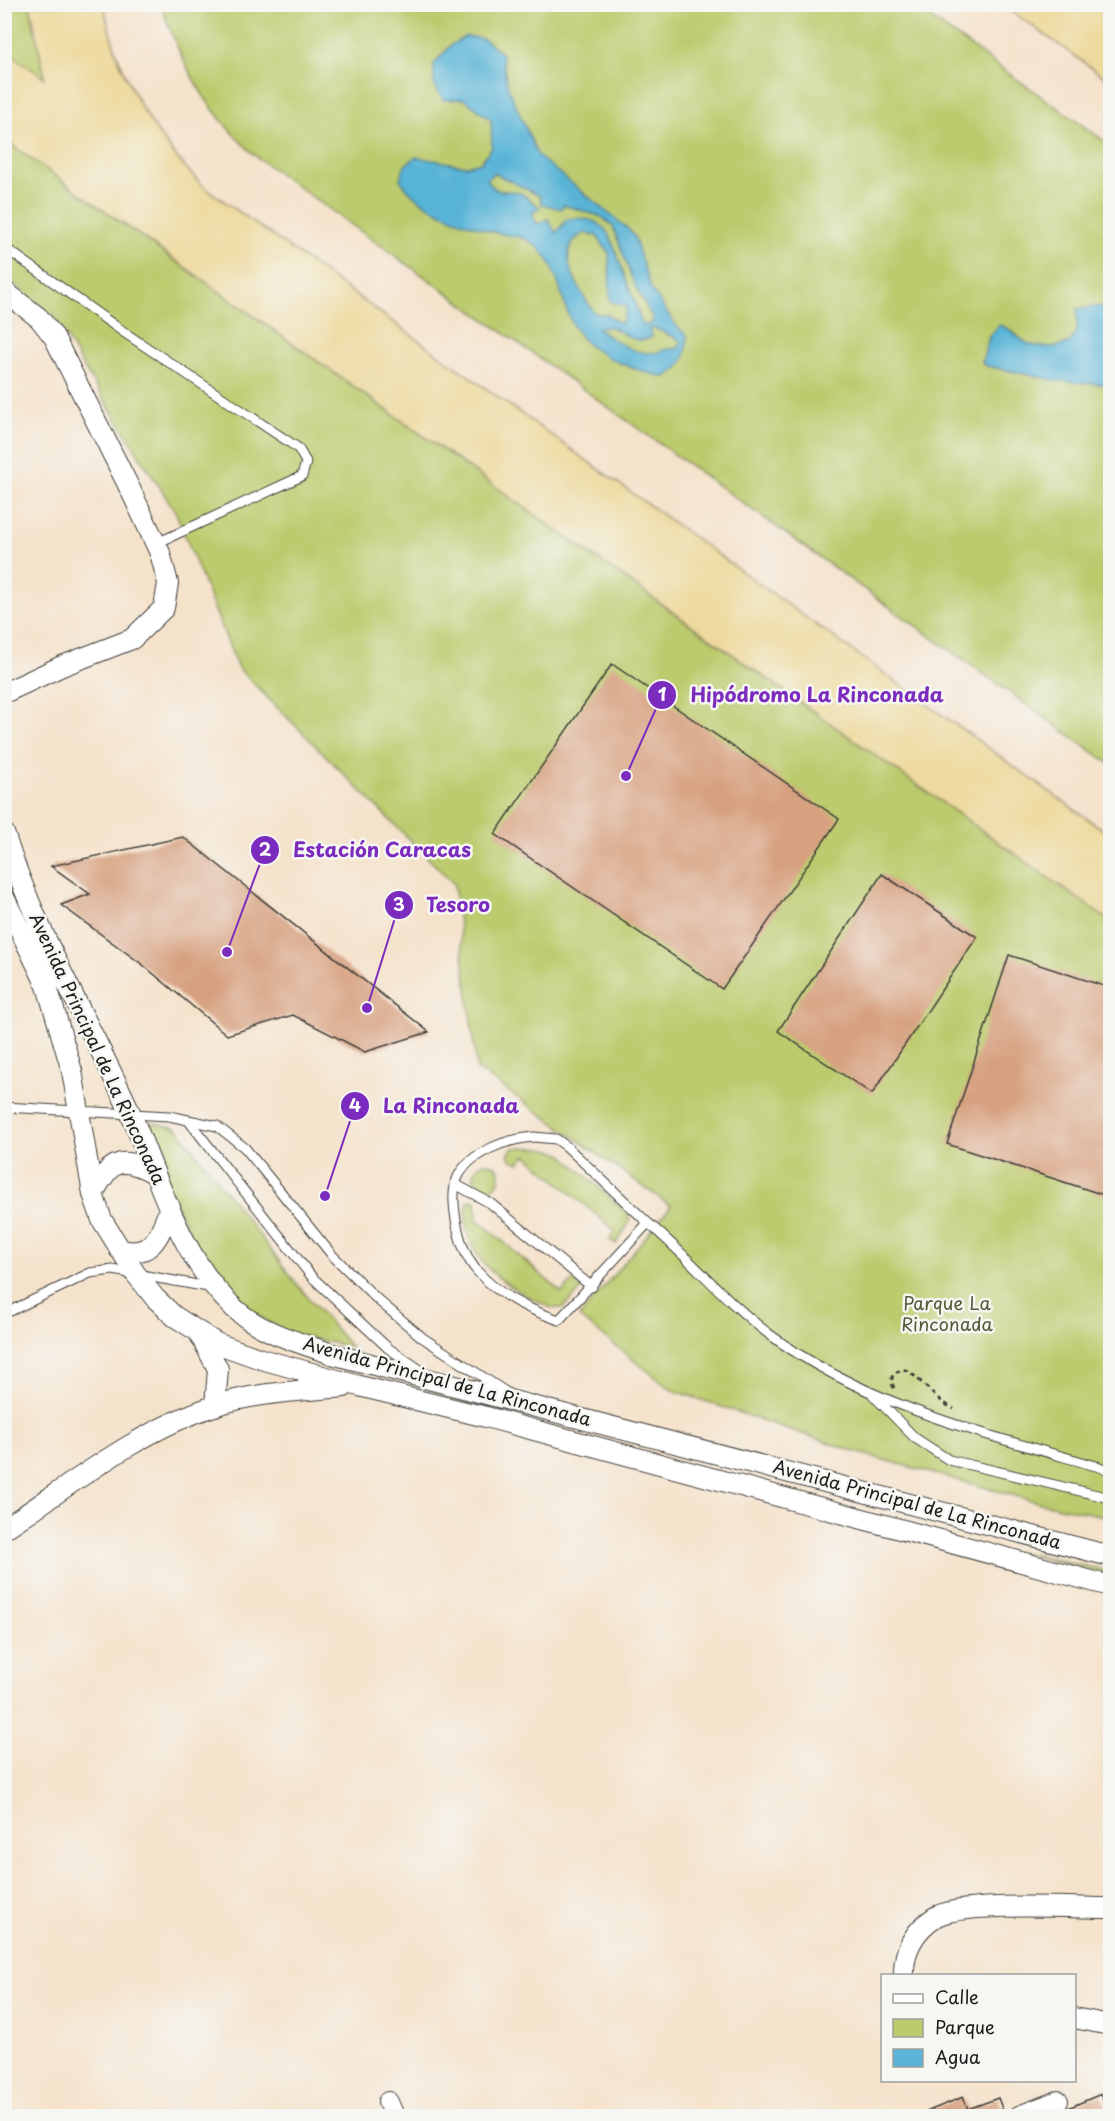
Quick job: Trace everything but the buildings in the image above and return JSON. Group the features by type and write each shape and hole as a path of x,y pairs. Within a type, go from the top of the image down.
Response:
{"street":[{"path":"4,291 39,318 54,337 155,544 168,583 164,608 132,639 62,666 4,693"},
{"name":"Avenida Principal de La Rinconada","path":"4,832 38,919 130,1113 170,1208 201,1269 216,1289 253,1323 272,1333 332,1354 1110,1556"},
{"name":"Avenida Principal de La Rinconada","path":"4,897 47,986 72,1071 93,1194 102,1220 135,1273 174,1316 216,1343 261,1359 359,1386 497,1420 1110,1586"},
{"path":"93,1194 105,1172 114,1166 125,1163 138,1164 154,1173"},
{"path":"119,1249 130,1253 144,1251 154,1243 170,1208"},
{"path":"198,1331 218,1369 215,1406"},
{"path":"4,1529 143,1438 215,1406 286,1392 359,1386"},
{"path":"904,1974 903,1961 909,1943 936,1916 974,1909 1110,1908"},
{"path":"1076,2018 1110,2025"},
{"path":"1018,2116 1058,2101"}],"lane":[{"path":"4,247 125,333 298,448 306,462 302,476 155,544"},
{"path":"4,1107 130,1113 217,1126 245,1149 332,1255 414,1331 524,1403"},
{"path":"188,1120 312,1277 388,1348 434,1379"},
{"path":"648,1223 592,1287 559,1320 537,1313 504,1294 478,1272 463,1247 456,1217 455,1184 458,1176 478,1155 516,1138 556,1139 680,1249 720,1293 770,1334 839,1377 872,1393 990,1438 1110,1470"},
{"path":"455,1184 490,1203 592,1287"},
{"path":"4,1314 90,1273 113,1270 216,1289"},
{"path":"872,1393 915,1438 949,1460 1110,1498"}],"path":[{"path":"898,1390 892,1385 891,1378 903,1369 909,1371 934,1397 951,1408 939,1406"}],"green space":[{"path":"5,5 30,5 45,79 5,51"},
{"path":"161,5 912,5 1110,145 1110,764 259,159 225,125 199,89 178,49"},
{"name":"Parque La Rinconada","path":"4,140 1110,921 1110,1517 1041,1503 859,1453 672,1390 579,1317 671,1206 477,1069 454,884 238,668 176,513 84,368 55,317 5,276"},
{"path":"140,1120 177,1128 299,1287 351,1347 310,1338 272,1324 247,1307 226,1285 207,1261 176,1206"},
{"path":"513,1148 549,1149 563,1155 629,1215 629,1223 616,1244 609,1239 615,1231 526,1155 519,1163 510,1159 508,1154"},
{"path":"487,1163 496,1167 500,1176 496,1185 487,1189 478,1185 474,1176 478,1167"},
{"path":"468,1201 476,1202 477,1219 562,1293 573,1280 582,1289 563,1308 552,1308 502,1280 477,1255 469,1239 466,1221"},
{"path":"1015,1551 1110,1571 1110,1576"}],"sand":[{"path":"30,5 104,5 118,56 139,103 168,146 203,186 1110,835 1110,921 5,140 5,51 45,78"},
{"path":"1003,5 1110,5 1110,81"}],"water":[{"path":"466,36 484,39 501,53 508,87 538,156 634,236 651,289 675,324 687,336 683,360 665,377 607,357 587,344 572,322 550,263 532,242 471,225 443,214 418,199 400,179 405,165 416,157 466,166 481,162 492,147 491,120 464,99 443,100 434,84 434,64 451,45","holes":["494,173 540,196 541,204 561,209 564,205 602,217 613,227 634,284 653,319 651,324 642,325 614,247 599,224 581,218 567,219 556,233 548,219 538,224 533,212 540,208 528,198 515,191 495,189 487,179","585,233 596,235 609,253 610,301 627,307 621,324 608,315 594,313 582,293 571,271 569,260 569,249 575,240","611,327 630,338 640,340 652,337 649,329 654,328 682,341 677,349 670,348 653,353 642,352 622,344 597,328"]},
{"path":"1110,299 1110,385 1058,381 982,363 989,337 999,325 1032,345 1048,347 1070,343 1077,329 1077,309 1104,306"}],"place":[{"name":"Hipódromo La Rinconada","path":"626,776"},
{"name":"Estación Caracas","path":"227,952"},
{"name":"Tesoro","path":"367,1008"},
{"name":"La Rinconada","path":"325,1196"}]}
